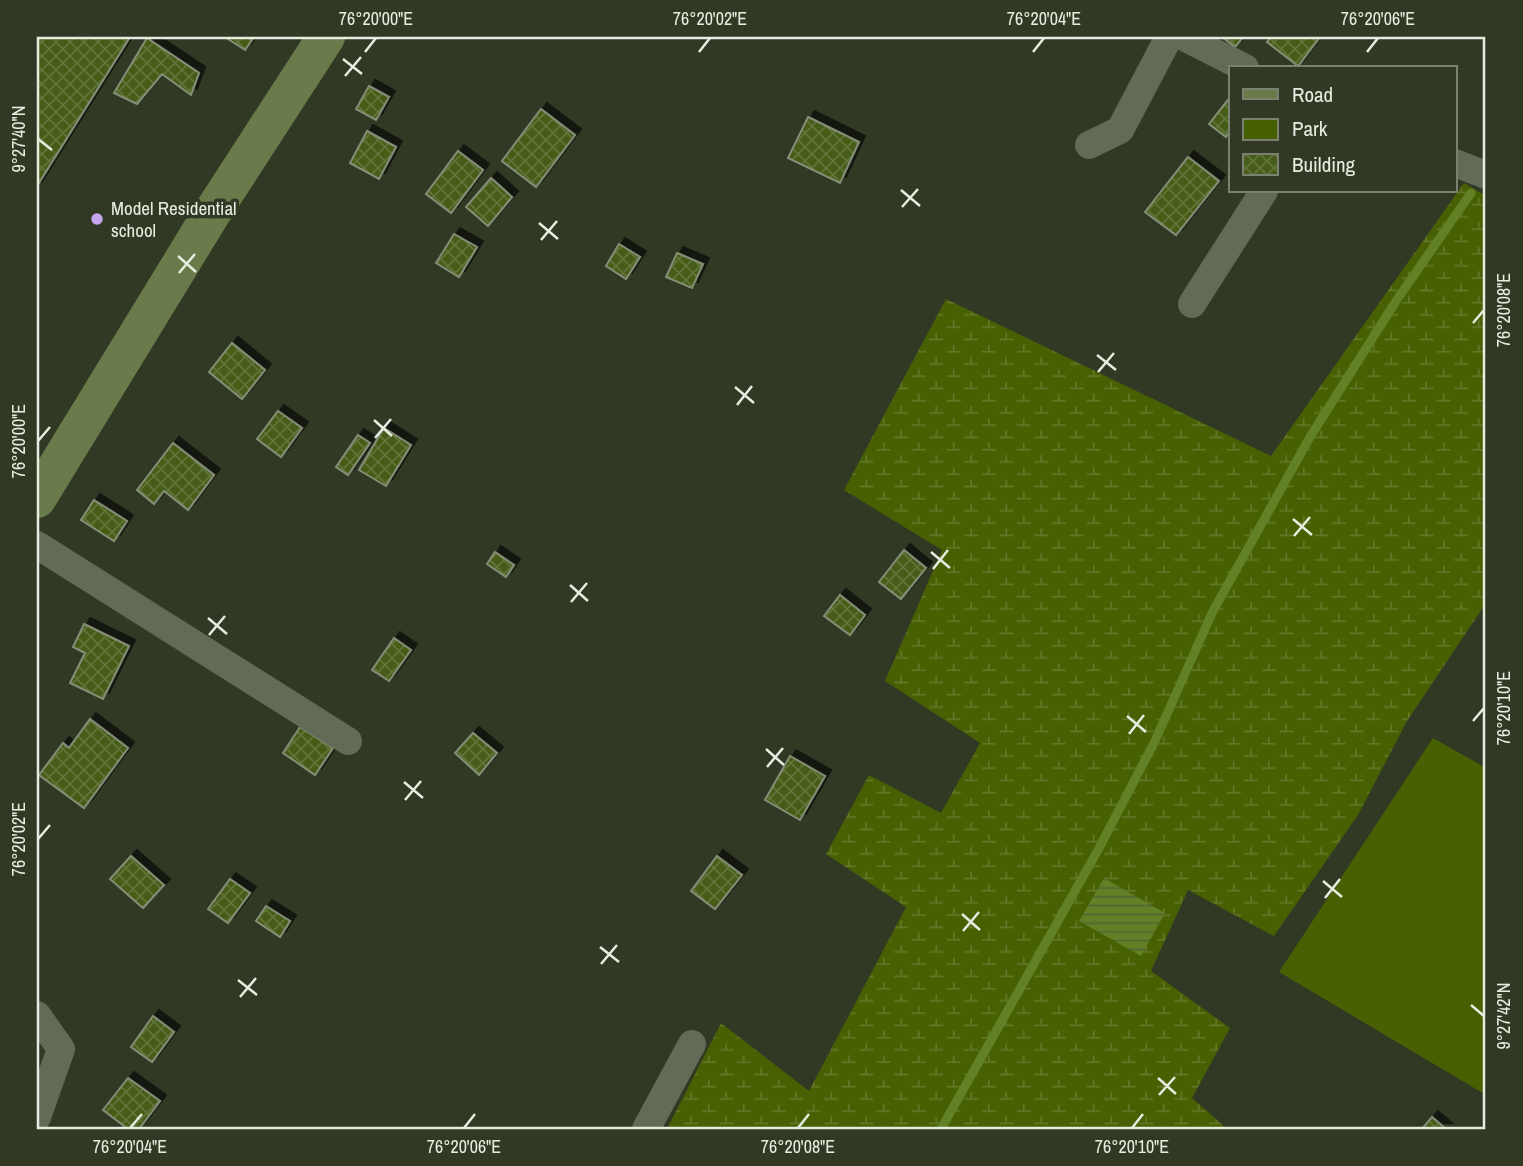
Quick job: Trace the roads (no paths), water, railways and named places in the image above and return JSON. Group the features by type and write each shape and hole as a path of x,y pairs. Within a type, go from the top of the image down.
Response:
{"main road":[{"path":"37,499 210,216 326,37"}],"street":[{"path":"1089,145 1121,130 1169,37"},
{"path":"1184,37 1241,66"},
{"path":"1456,163 1486,176"},
{"path":"1192,304 1263,192"},
{"path":"37,545 348,741"},
{"path":"37,1015 61,1049 37,1117"},
{"path":"646,1129 692,1044"}],"waterway":[{"path":"941,1129 1098,850 1154,743 1213,611 1310,437 1396,301 1471,193"}],"place":[{"name":"Model Residential school","path":"97,219"}]}
